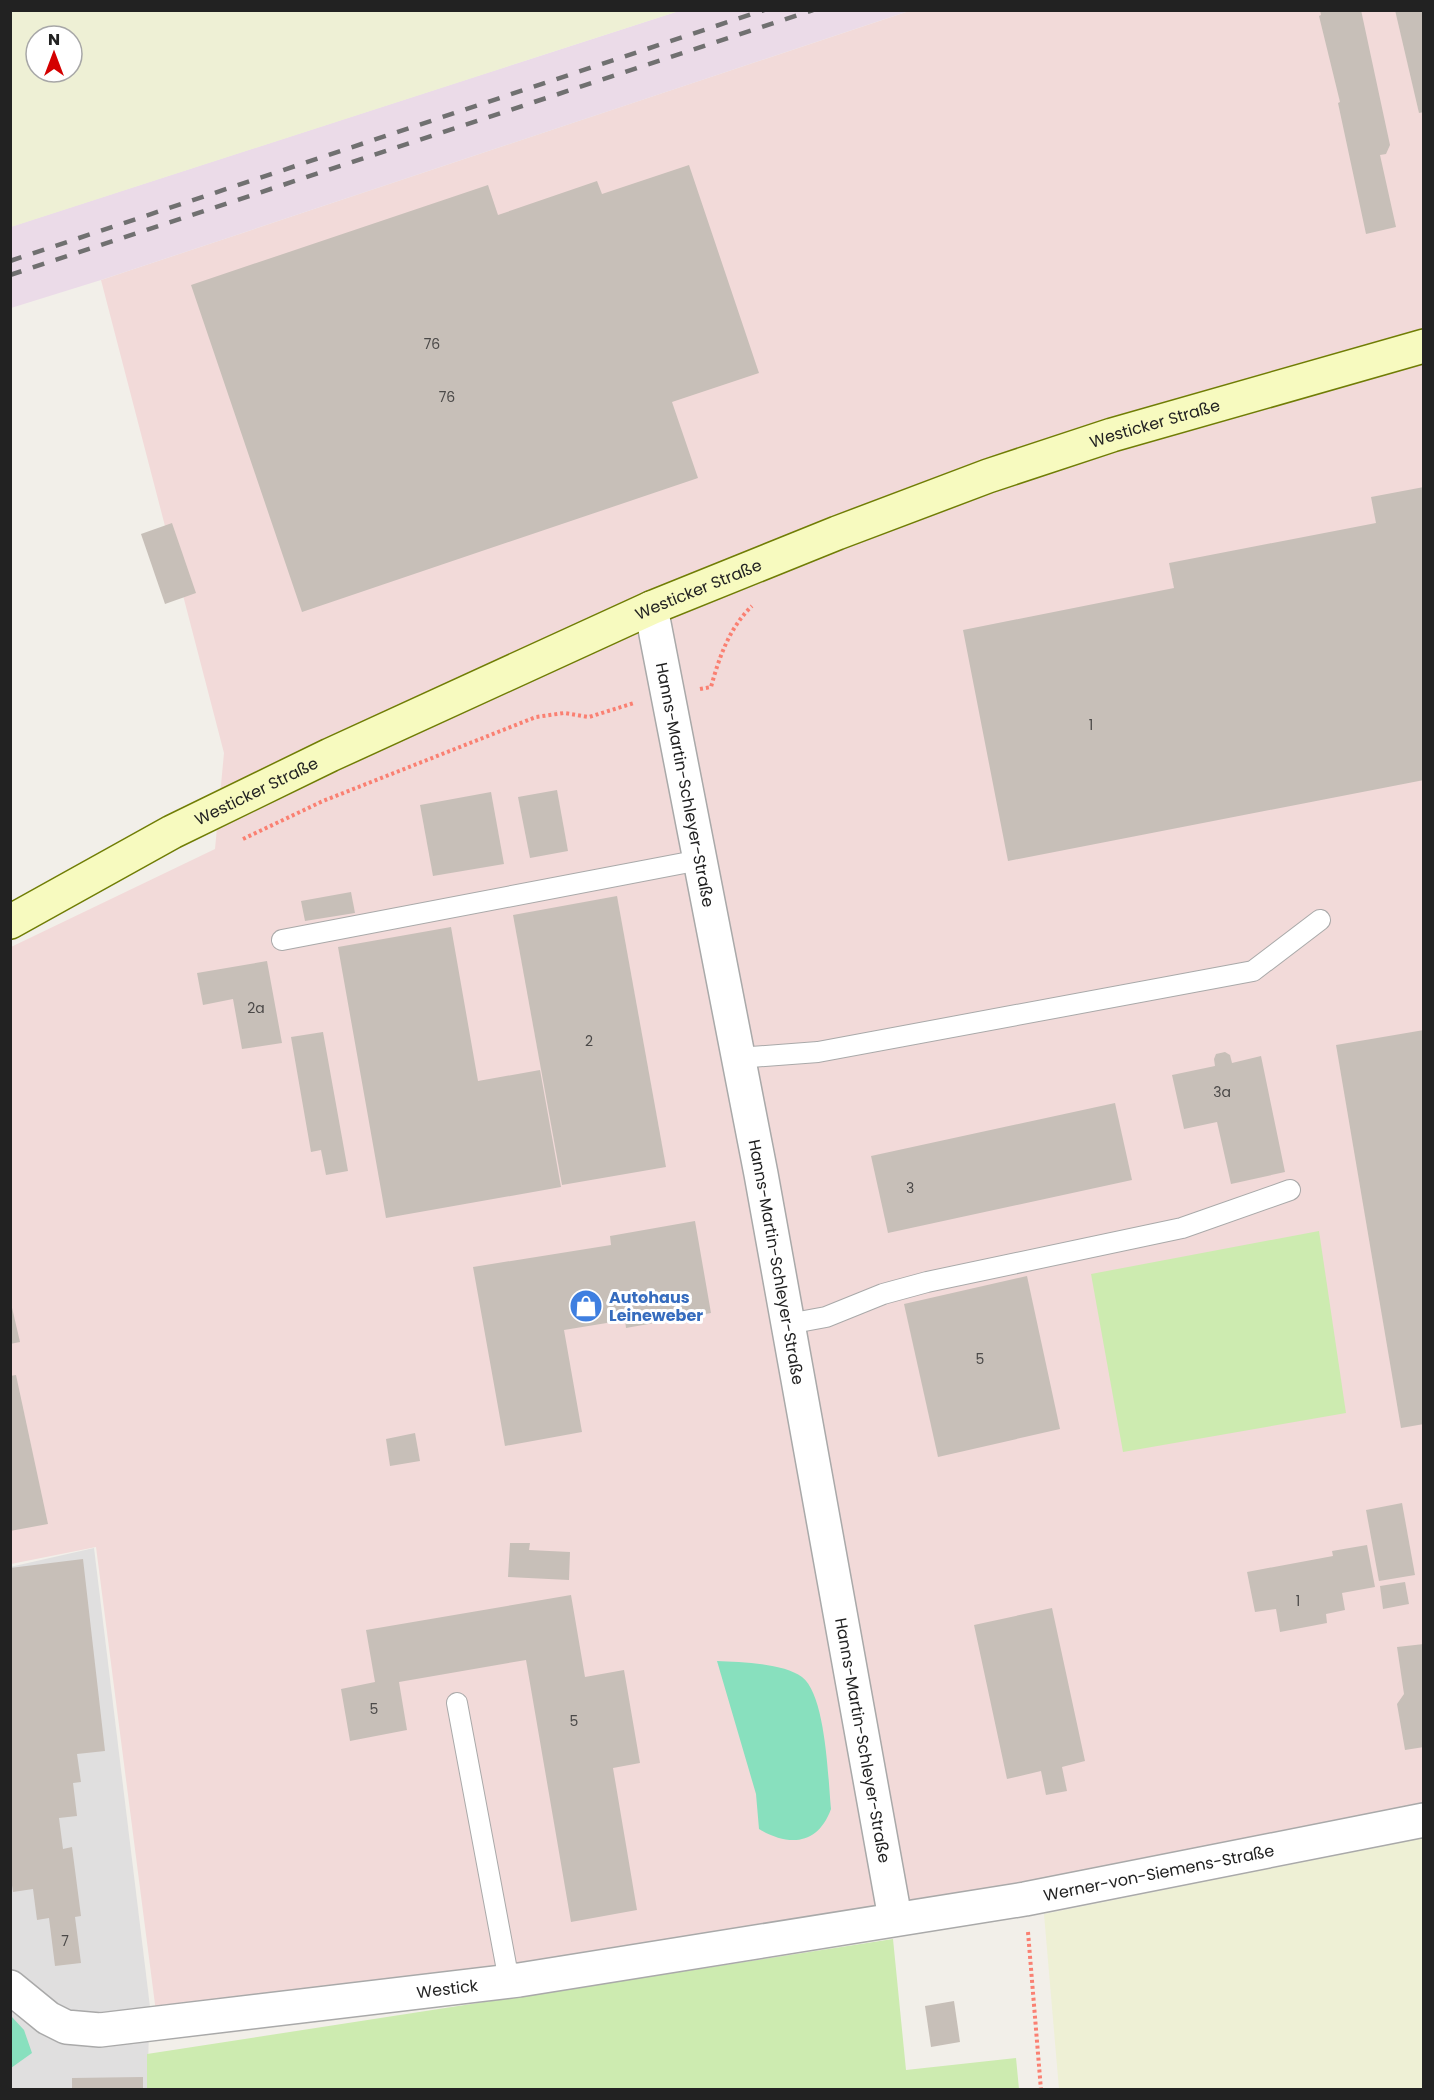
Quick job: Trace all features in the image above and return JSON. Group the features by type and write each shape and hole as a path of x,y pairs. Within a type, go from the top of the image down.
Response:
{"main road":[{"name":"Westicker Straße","path":"10,922 172,832 330,755 651,608 987,476 1112,435 1424,346"}],"street":[{"name":"Hanns-Martin-Schleyer-Straße","path":"651,608 788,1324 895,1918"},
{"name":"Werner-von-Siemens-Straße","path":"895,1918 1025,1899 1424,1820"},
{"name":"Westick","path":"10,1987 48,2018 66,2027 100,2030 509,1981 895,1918"}],"lane":[{"path":"282,940 700,860"},
{"path":"738,1058 818,1052 1253,971 1320,920"},
{"path":"788,1324 826,1317 883,1294 927,1282 1182,1228 1290,1190"},
{"path":"457,1702 509,1981"}],"path":[{"path":"241,840 323,801 536,717 564,713 589,717 667,693 711,687 728,639 741,617 757,602"},
{"path":"1025,1899 1041,2090"}],"shaded area":[{"path":"679,11 909,11 11,308 10,227"},
{"path":"909,11 1423,11 1423,1803 1028,1885 529,1973 156,2012 96,1547 11,1564 11,947 215,849 224,753 101,280"},
{"path":"94,1548 150,2007 147,2089 11,2089 10,1567"}],"green space":[{"path":"11,10 679,11 11,227"},
{"path":"1319,1231 1346,1413 1123,1452 1091,1274"},
{"path":"717,1661 761,1664 784,1669 802,1677 810,1687 821,1719 831,1809 818,1830 810,1836 792,1840 781,1839 759,1829 756,1794"},
{"path":"1423,1838 1423,2089 1059,2089 1044,1914"},
{"path":"893,1939 906,2070 1016,2058 1019,2089 147,2090 147,2054"},
{"path":"11,2016 24,2030 32,2053 11,2068"}],"building":[{"path":"1320,10 1361,10 1390,145 1386,154 1380,155 1396,227 1366,234 1338,103 1340,102 1319,16 1321,15"},
{"path":"1395,10 1424,10 1424,112 1419,113"},
{"path":"689,165 759,373 672,402 698,478 302,612 191,285 488,185 498,215 597,181 602,194"},
{"path":"1424,487 1424,780 1008,861 963,630 1174,588 1169,563 1376,523 1371,497"},
{"path":"172,523 196,593 165,604 141,534"},
{"path":"557,790 568,851 530,858 518,797"},
{"path":"491,792 504,864 433,876 420,805"},
{"path":"351,892 355,913 305,921 301,901"},
{"path":"617,896 666,1167 562,1185 513,915"},
{"path":"451,927 478,1081 540,1070 561,1187 386,1218 338,947"},
{"path":"267,961 282,1043 242,1049 233,999 203,1005 197,973"},
{"path":"1424,1030 1424,1424 1401,1428 1336,1045"},
{"path":"323,1032 348,1171 326,1175 321,1150 311,1152 291,1037"},
{"path":"1225,1052 1230,1055 1232,1063 1261,1056 1285,1172 1231,1184 1217,1122 1184,1129 1172,1075 1215,1066 1216,1054"},
{"path":"1115,1103 1132,1180 888,1233 871,1156"},
{"path":"695,1221 711,1313 626,1328 625,1320 564,1330 582,1432 505,1446 473,1267 611,1245 610,1236"},
{"path":"1027,1276 1060,1429 938,1457 904,1304"},
{"path":"10,1299 20,1342 10,1344"},
{"path":"16,1375 48,1524 10,1531 10,1376"},
{"path":"415,1433 420,1461 390,1466 386,1439"},
{"path":"1402,1503 1415,1575 1379,1581 1366,1510"},
{"path":"510,1543 530,1543 529,1550 570,1552 569,1580 508,1577"},
{"path":"1367,1545 1375,1587 1342,1593 1345,1610 1326,1614 1327,1623 1280,1632 1276,1609 1255,1612 1247,1572 1333,1556 1332,1551"},
{"path":"83,1559 105,1751 77,1754 81,1782 73,1783 77,1816 59,1818 63,1849 72,1847 81,1916 75,1917 81,1963 55,1966 49,1918 37,1920 33,1889 13,1892 10,1872 10,1568"},
{"path":"1405,1582 1409,1604 1383,1609 1380,1586"},
{"path":"571,1595 585,1677 624,1670 640,1763 613,1768 637,1910 571,1922 526,1660 399,1682 407,1730 350,1741 341,1689 375,1682 366,1630"},
{"path":"1052,1608 1085,1761 1062,1767 1067,1791 1046,1795 1041,1771 1007,1779 974,1625"},
{"path":"1424,1644 1424,1747 1405,1750 1397,1704 1404,1694 1397,1647"},
{"path":"954,2001 960,2042 931,2047 925,2006"},
{"path":"143,2077 143,2090 72,2090 72,2078"}],"railway":[{"path":"10,261 764,10"},
{"path":"10,275 813,10"}],"place":[{"name":"Autohaus Leineweber","path":"586,1306"}]}
